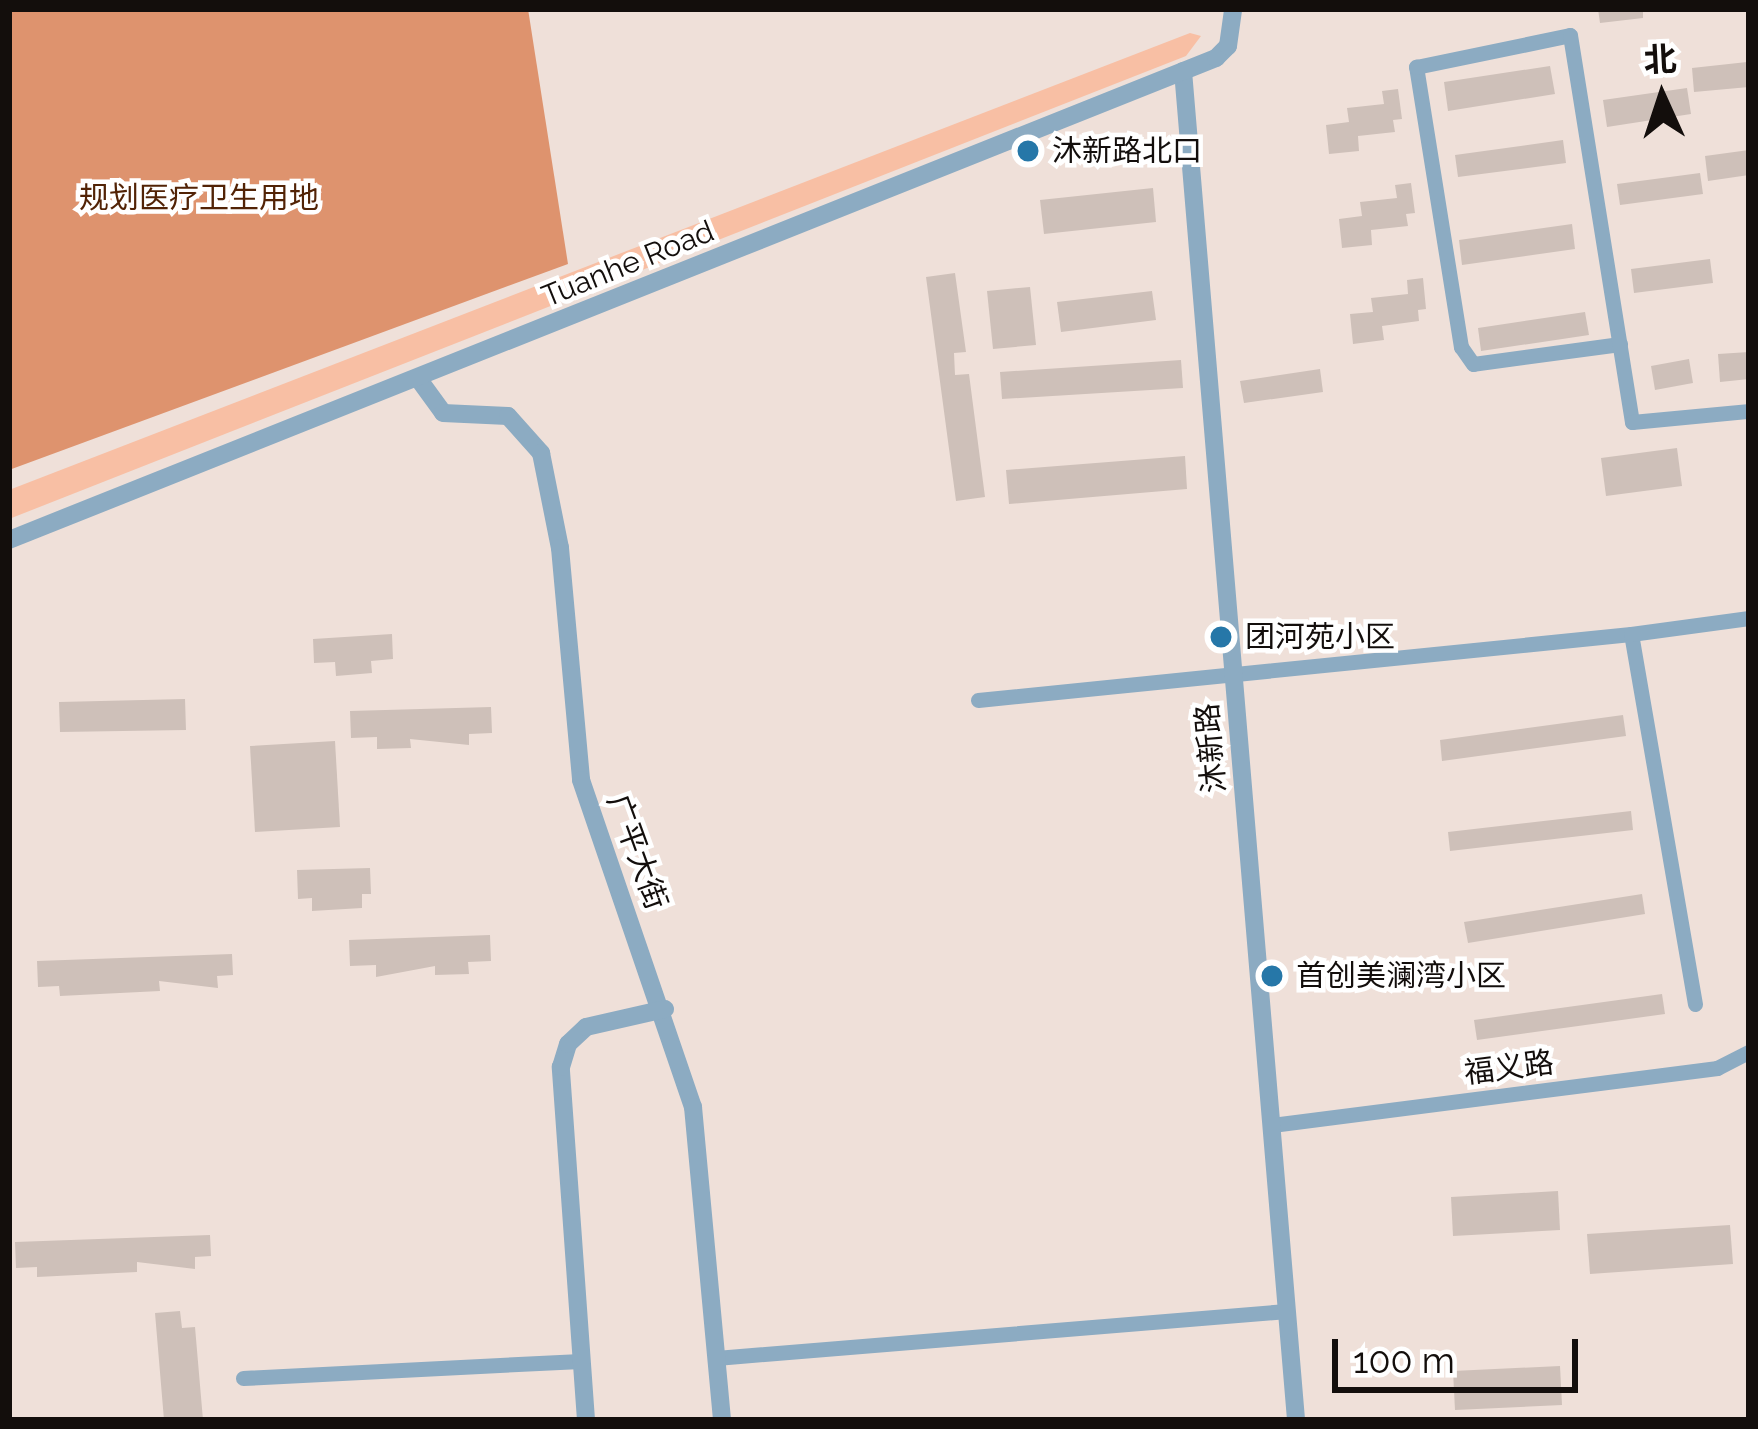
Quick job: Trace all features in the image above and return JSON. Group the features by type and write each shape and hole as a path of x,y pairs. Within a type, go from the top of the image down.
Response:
{"street":[{"name":"Tuanhe Road","path":"9,540 420,381 1183,71 1228,46 1232,9"},
{"path":"1619,344 1473,364 1461,347 1415,67 1570,35 1632,422 1749,411"},
{"name":"沐新路","path":"1183,71 1296,1420"},
{"name":"广平大街","path":"420,381 442,413 508,416 541,453 560,548 581,780 665,1009 699,1139 722,1420"},
{"path":"978,700 1749,618"},
{"path":"1631,634 1695,1004"},
{"path":"586,1420 561,1067 568,1044 586,1027 665,1009"},
{"name":"福义路","path":"1272,1125 1717,1068 1749,1052"},
{"path":"716,1358 1287,1310"},
{"path":"243,1378 581,1361"}],"shaded area":[{"path":"1190,33 1201,36 1186,56 9,519 9,490"}],"green space":[{"name":"规划医疗卫生用地","path":"9,9 528,9 568,264 9,470"}],"building":[{"path":"1598,9 1643,9 1643,18 1600,23"},
{"path":"1747,62 1749,87 1694,92 1692,68"},
{"path":"1550,66 1555,94 1448,111 1444,82"},
{"path":"1687,88 1691,114 1607,127 1603,100"},
{"path":"1398,89 1402,119 1393,120 1395,132 1358,136 1359,151 1329,154 1326,125 1349,122 1347,108 1384,104 1382,91"},
{"path":"1563,140 1566,163 1458,177 1455,155"},
{"path":"1749,150 1749,175 1708,181 1705,156"},
{"path":"1700,173 1703,194 1620,205 1617,184"},
{"path":"1411,183 1415,213 1406,214 1408,226 1371,230 1372,245 1342,248 1339,219 1362,216 1360,202 1397,198 1395,185"},
{"path":"1153,188 1156,222 1044,234 1040,200"},
{"path":"1572,224 1575,249 1462,265 1459,240"},
{"path":"1710,259 1713,283 1634,293 1631,269"},
{"path":"955,273 966,352 954,353 955,375 969,374 985,497 956,501 926,277"},
{"path":"1423,278 1426,309 1418,310 1419,321 1382,326 1384,340 1353,344 1350,314 1373,312 1371,298 1408,294 1407,280"},
{"path":"1030,287 1036,345 993,349 987,291"},
{"path":"1152,291 1156,320 1061,332 1057,302"},
{"path":"1585,312 1589,335 1481,351 1478,328"},
{"path":"1749,352 1749,379 1720,382 1718,354"},
{"path":"1689,359 1693,383 1655,390 1651,366"},
{"path":"1181,360 1183,388 1002,399 1000,372"},
{"path":"1320,369 1323,392 1244,403 1240,381"},
{"path":"1677,448 1682,486 1606,496 1601,458"},
{"path":"1185,456 1187,489 1009,504 1006,470"},
{"path":"392,634 393,659 371,661 372,673 336,676 335,662 314,663 313,639"},
{"path":"185,699 186,730 60,732 59,702"},
{"path":"491,707 492,733 469,734 469,745 410,739 411,748 377,749 377,737 351,738 350,711"},
{"path":"1623,715 1626,736 1442,761 1440,740"},
{"path":"335,741 340,827 255,832 250,746"},
{"path":"1631,811 1633,830 1450,851 1448,832"},
{"path":"370,868 371,894 362,894 362,908 312,911 312,898 298,899 297,870"},
{"path":"1642,894 1645,914 1468,943 1464,922"},
{"path":"490,935 491,961 468,962 469,974 435,975 435,966 376,977 376,965 350,966 349,940"},
{"path":"232,954 233,975 217,976 218,988 159,981 160,991 60,996 59,986 38,987 37,961"},
{"path":"1662,994 1665,1014 1477,1040 1474,1020"},
{"path":"1558,1191 1560,1230 1453,1236 1451,1197"},
{"path":"1730,1225 1733,1264 1590,1274 1587,1234"},
{"path":"210,1235 211,1256 195,1257 195,1269 137,1262 137,1272 37,1277 37,1267 16,1268 15,1242"},
{"path":"180,1311 182,1328 195,1327 203,1420 164,1420 155,1313"},
{"path":"1560,1366 1562,1405 1455,1410 1453,1371"}],"place":[{"name":"沐新路北口","path":"1028,151"},
{"name":"团河苑小区","path":"1221,637"},
{"name":"首创美澜湾小区","path":"1272,976"}]}
